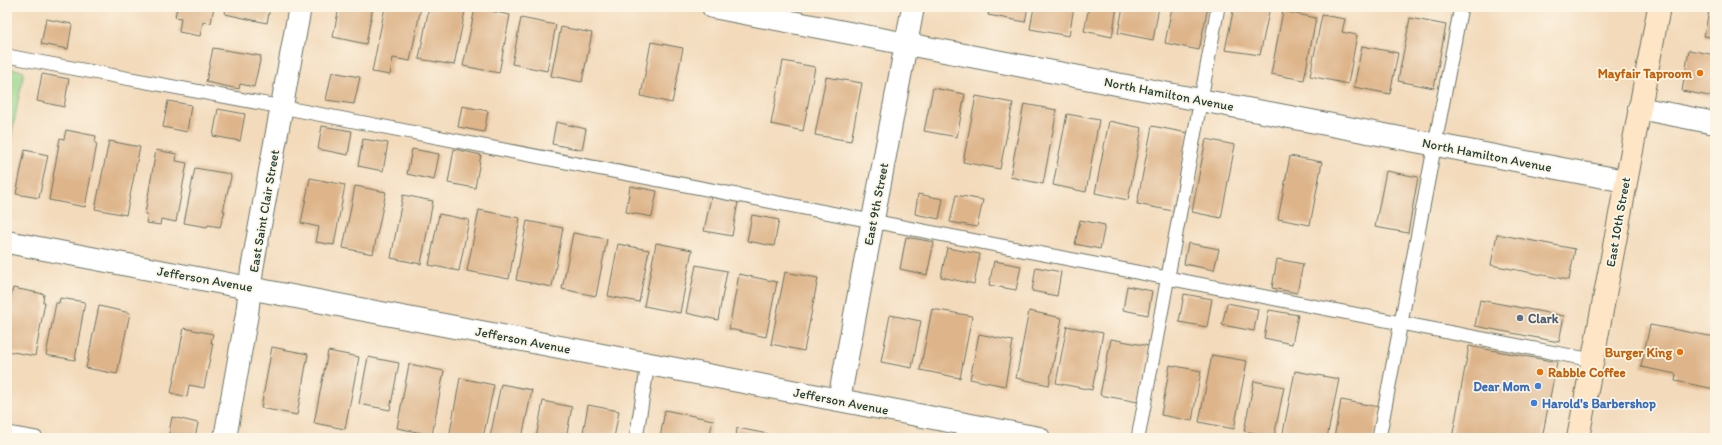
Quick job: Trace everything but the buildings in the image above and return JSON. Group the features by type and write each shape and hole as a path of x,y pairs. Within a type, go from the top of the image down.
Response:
{"main road":[{"name":"East 10th Street","path":"1578,438 1625,181 1659,7"}],"street":[{"name":"East Saint Clair Street","path":"225,438 251,288 252,269 300,7"},
{"name":"North Hamilton Avenue","path":"713,7 1625,181"},
{"name":"East 9th Street","path":"839,400 913,7"},
{"path":"1639,108 1715,123"},
{"name":"Jefferson Avenue","path":"7,242 1039,438"}],"lane":[{"path":"1138,438 1218,7"},
{"path":"1379,438 1461,7"},
{"path":"7,56 282,107 1592,360"},
{"path":"636,438 648,364"},
{"path":"7,433 36,438"}],"green space":[{"path":"7,68 24,71 7,159"}],"place":[{"name":"Mayfair Taproom","path":"1700,73"},
{"name":"Clark","path":"1520,318"},
{"name":"Burger King","path":"1680,352"},
{"name":"Rabble Coffee","path":"1540,372"},
{"name":"Dear Mom","path":"1538,386"},
{"name":"Harold's Barbershop","path":"1534,403"}]}
